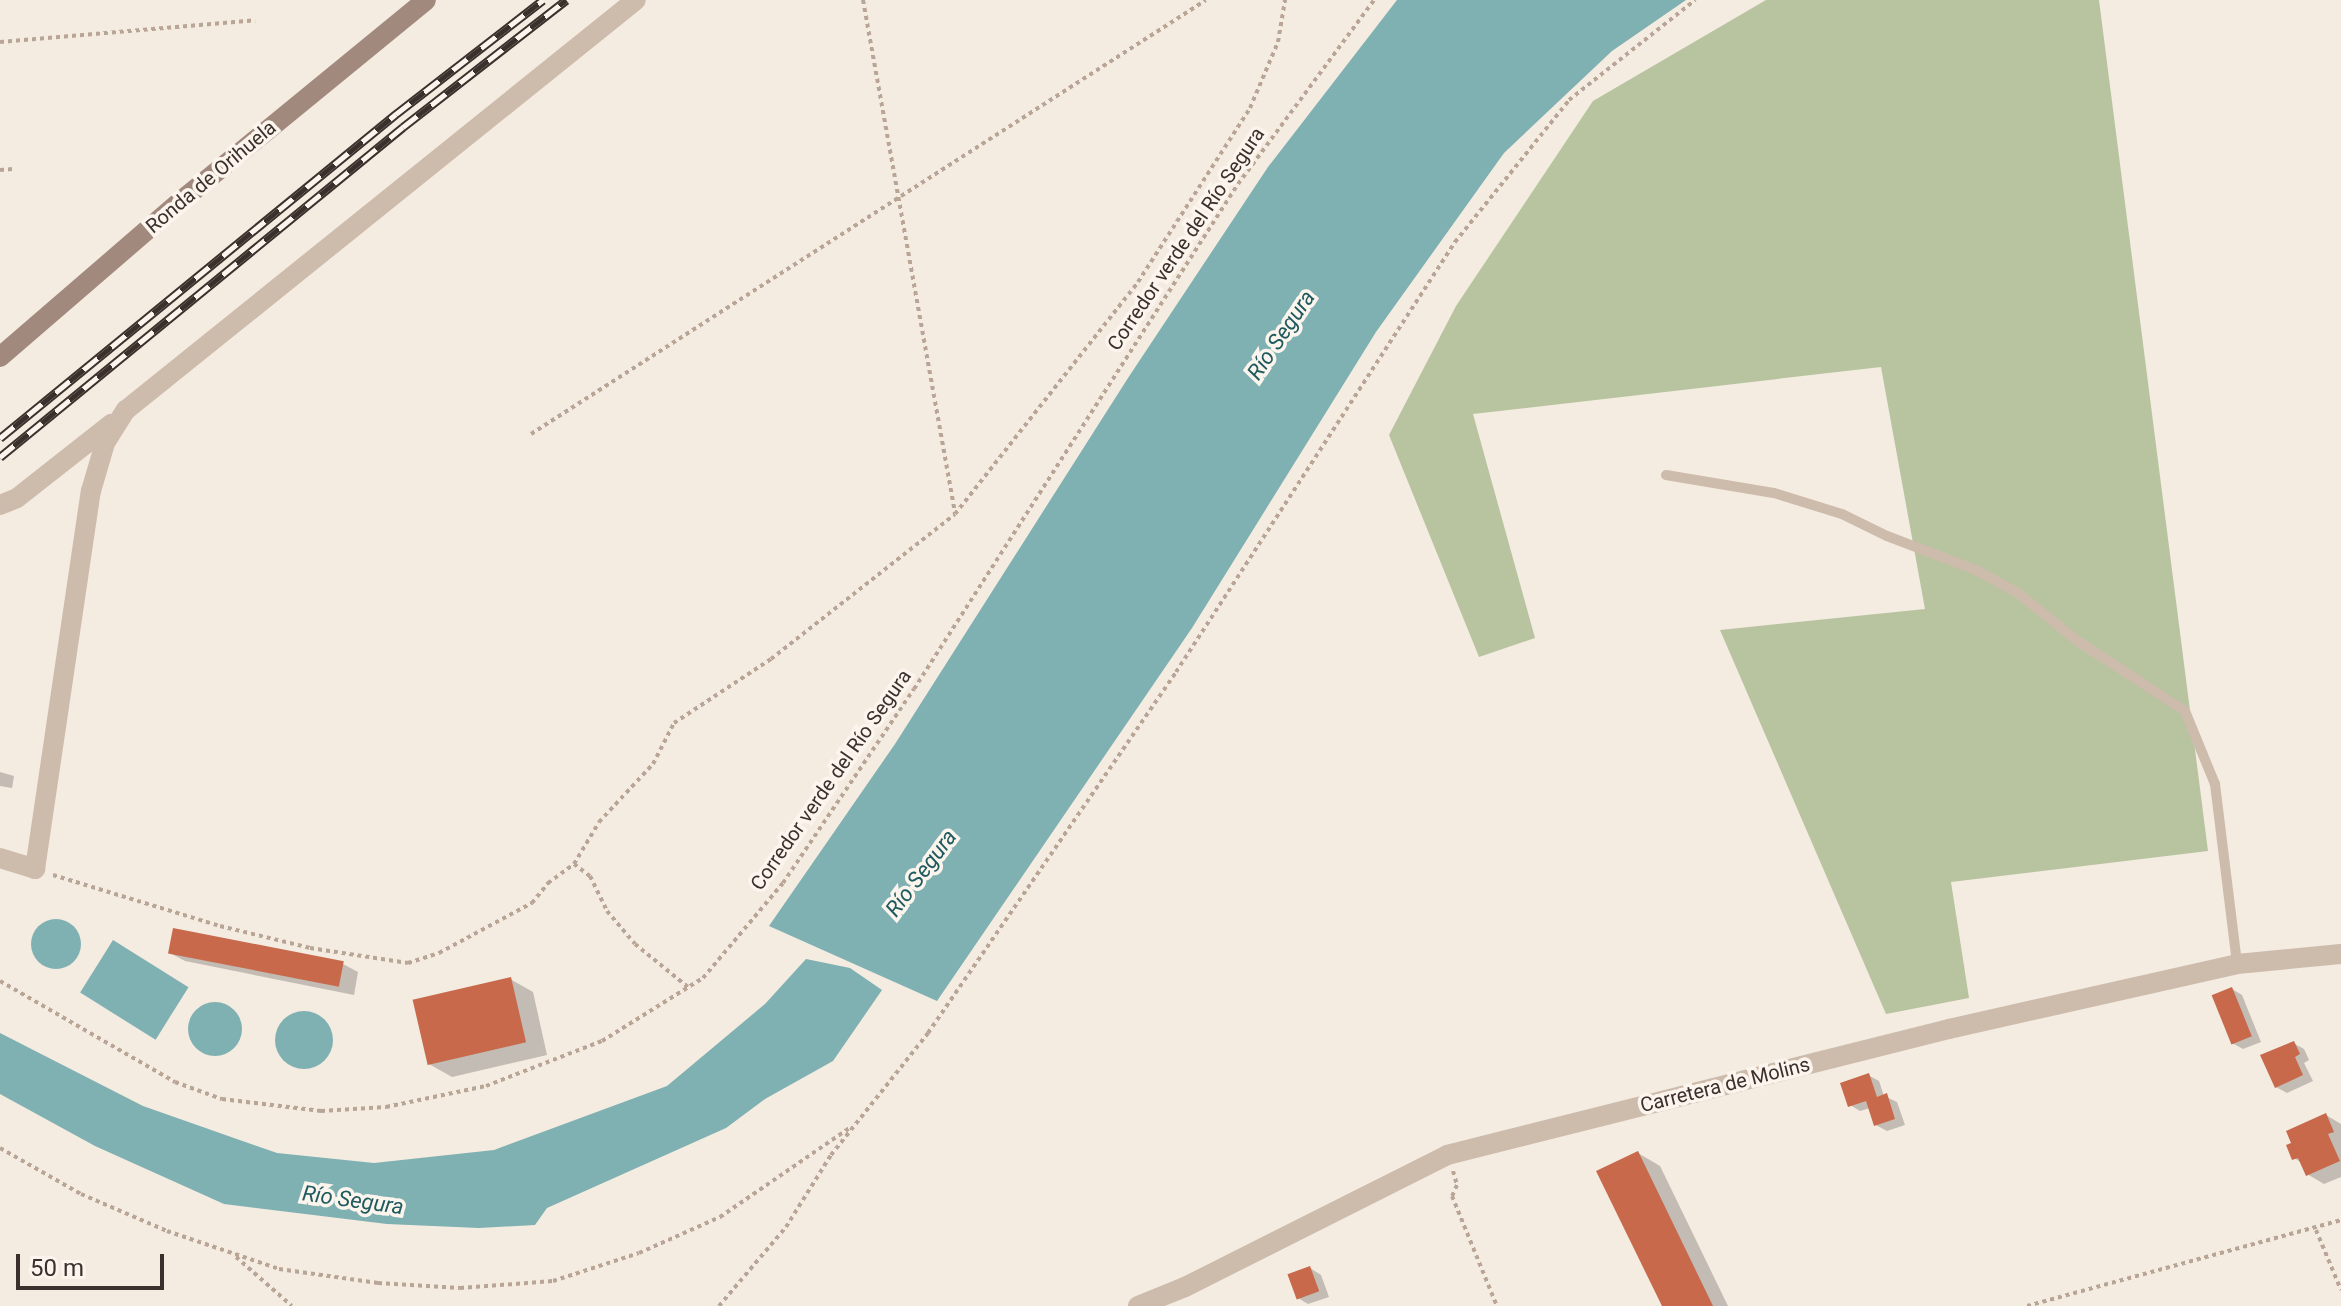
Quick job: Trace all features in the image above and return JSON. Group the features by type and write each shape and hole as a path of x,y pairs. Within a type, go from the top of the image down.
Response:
{"main road":[{"name":"Ronda de Orihuela","path":"0,357 182,200 426,0"}],"street":[{"path":"0,505 17,498 636,0"},
{"path":"0,858 35,869 91,491 105,443 126,410"},
{"name":"Carretera de Molins","path":"1138,1306 1185,1287 1447,1155 1949,1029 2237,964 2341,954"}],"lane":[{"path":"1666,475 1774,493 1828,509 1976,570 2018,593 2076,640 2185,711 2215,784 2237,964"}],"path":[{"path":"863,0 955,514"},
{"path":"531,434 1206,0"},
{"path":"35,869 220,926 310,948 408,963 439,953 532,903 548,883 574,864 599,822 653,764 674,723 771,659 955,514 1138,282 1250,108 1278,42 1285,0"},
{"name":"Corredor verde del Río Segura","path":"0,981 175,1082 222,1099 321,1111 386,1107 486,1086 602,1041 703,978 783,883 914,689 1238,184 1374,0"},
{"path":"719,1306 786,1227 831,1155 928,1033 1176,672 1455,242 1569,100 1695,0"},
{"path":"0,42 255,20"},
{"path":"0,170 13,169"},
{"path":"574,864 590,876 607,911 635,944 688,987"},
{"path":"0,1148 81,1194 234,1255 279,1269 378,1283 460,1288 553,1281 639,1253 720,1217 856,1123"},
{"path":"1447,1155 1457,1185 1452,1196 1497,1306"},
{"path":"2027,1306 2341,1220"},
{"path":"2316,1229 2341,1290"},
{"path":"234,1255 292,1306"}],"green space":[{"path":"1766,0 2099,0 2208,851 1951,882 1969,998 1886,1014 1720,630 1925,609 1881,367 1473,414 1535,638 1479,657 1389,435 1456,306 1593,101"}],"water":[{"name":"Río Segura","path":"1397,0 1686,0 1612,51 1504,153 1376,332 1192,628 937,1001 769,926 895,744 1128,378 1268,167"},
{"path":"56,919 74,926 81,944 74,962 56,969 38,962 31,944 38,926"},
{"path":"113,940 188,987 156,1040 80,993"},
{"name":"Río Segura","path":"806,959 850,968 882,990 833,1061 765,1099 726,1128 547,1208 535,1225 479,1228 387,1224 224,1204 95,1146 0,1094 0,1033 143,1106 277,1153 374,1163 494,1150 667,1086 765,1004"},
{"path":"215,1002 234,1010 242,1029 234,1048 215,1056 196,1048 188,1029 196,1010"},
{"path":"304,1011 315,1013 324,1020 331,1029 331,1051 324,1060 315,1067 304,1069 293,1067 284,1060 277,1051 275,1040 277,1029 284,1020 293,1013"}],"building":[{"path":"173,928 344,961 339,987 168,954"},
{"path":"511,977 526,1042 428,1065 413,1000"},
{"path":"2232,987 2252,1036 2231,1044 2212,995"},
{"path":"2294,1041 2300,1054 2295,1057 2303,1075 2275,1088 2260,1055"},
{"path":"1869,1073 1877,1097 1887,1093 1895,1119 1874,1126 1866,1101 1848,1107 1840,1083"},
{"path":"2326,1113 2334,1132 2328,1134 2340,1161 2306,1176 2298,1158 2292,1160 2286,1145 2291,1143 2286,1131"},
{"path":"1638,1151 1713,1306 1662,1306 1596,1171"},
{"path":"1310,1266 1319,1291 1297,1300 1287,1274"}],"railway":[{"path":"0,438 396,114 543,0"},
{"path":"0,457 403,127 566,0"}]}
